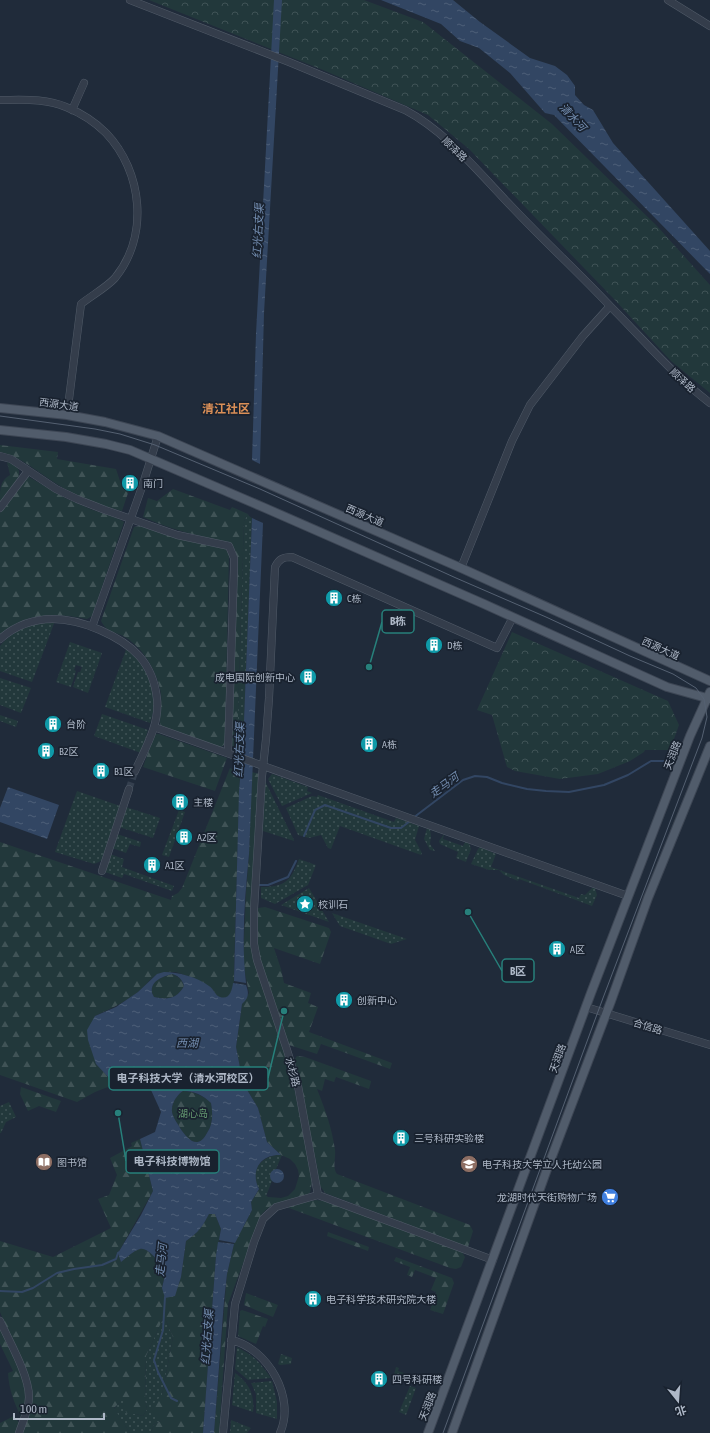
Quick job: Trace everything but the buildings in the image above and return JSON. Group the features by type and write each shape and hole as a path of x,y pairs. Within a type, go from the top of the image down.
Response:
{"main road":[{"name":"西源大道","path":"0,408 67,415 105,422 158,436 461,568 710,681"},
{"path":"0,430 66,437 130,450 513,617 667,687 709,696"},
{"name":"天润路","path":"428,1433 628,896 690,736 709,696"},
{"path":"452,1433 546,1172 648,898 710,746"}],"street":[{"name":"顺泽路","path":"130,0 405,110 420,118 457,150 521,218 672,370 710,403"},
{"path":"668,0 710,26"},
{"path":"72,110 84,83"},
{"path":"0,100 41,100 65,106 86,116 106,133 121,153 131,175 136,195 138,219 135,238 127,259 114,278 82,304 67,415"},
{"path":"461,568 512,441 530,405 582,336 610,306"},
{"path":"92,627 158,436"},
{"path":"0,456 11,459 56,489 77,499 177,536 229,546 232,552 234,569 228,753"},
{"path":"0,508 28,470"},
{"name":"水杉路","path":"318,1195 298,1086 256,960 255,951 254,904 270,686 275,567 281,558 292,557 497,648 513,617"},
{"path":"0,639 16,627 36,620 49,618 65,619 92,627 124,642 139,655 153,679 157,699 157,716 154,727 135,771"},
{"path":"154,727 628,896"},
{"path":"102,871 129,789"},
{"name":"合信路","path":"586,1007 710,1045"},
{"path":"223,1433 235,1304 254,1242 263,1219 276,1207 318,1195 493,1260"},
{"path":"0,1321 25,1375 29,1395 27,1410 19,1433"},
{"path":"231,1340 248,1346 260,1355 268,1363 274,1373 283,1401 283,1422 280,1433"}],"green space":[{"path":"149,0 364,0 423,22 552,124 657,226 710,285 710,393 671,361 613,298 469,149 428,115 323,70"},
{"path":"0,445 58,452 57,459 116,469 122,487 129,490 122,511 73,494 17,458 0,452"},
{"path":"7,462 17,467 19,475 0,503 2,483 10,475"},
{"path":"29,477 65,498 124,522 92,616 87,619 53,615 30,618 9,627 0,635 0,513 25,478"},
{"path":"173,489 230,510 232,507 248,514 244,521 237,748 232,746 236,553 233,546 229,542 175,529 143,517 148,498 157,501"},
{"path":"248,514 252,518 243,746 237,744 244,521"},
{"path":"140,526 181,539 224,547 229,554 225,737 224,745 221,747 161,727 161,693 149,661 132,642 106,628 101,621 134,527"},
{"path":"55,621 32,682 0,671 0,646 6,640 18,631 32,625"},
{"path":"512,632 668,701 679,725 670,750 645,750 630,761 598,774 560,779 515,771 507,767 492,715 477,710"},
{"path":"70,642 102,653 88,693 73,687 78,672 80,672 82,667 76,665 74,670 76,671 71,687 56,682"},
{"path":"127,647 141,664 153,691 153,712 150,723 105,707"},
{"path":"0,678 31,688 21,713 0,705"},
{"path":"102,714 148,730 141,753 94,736"},
{"path":"0,715 18,721 16,727 0,721"},
{"path":"156,734 227,758 215,791 143,767"},
{"path":"230,768 240,773 234,977 231,993 225,998 220,998 211,988 194,978 175,972 162,973 156,975 128,999 95,1016 96,1064 110,1079 113,1085 95,1092 77,1102 0,1075 0,842 171,900 172,896 178,893 182,888"},
{"path":"252,772 259,774 252,905 252,954 289,1063 312,1182 310,1193 273,1205 261,1215 228,1304 219,1433 214,1433 227,1274 234,1244 252,1210 251,1202 259,1189 268,1197 281,1198 288,1196 295,1189 299,1176 295,1164 290,1159 281,1155 267,1142 258,1108 243,1083 236,1047 242,1004 249,993 243,963"},
{"path":"272,774 308,787 307,791 312,793 282,806 268,779"},
{"path":"265,781 294,840 294,841 263,831"},
{"path":"77,791 120,806 103,859 94,864 55,852"},
{"path":"318,795 394,822 396,818 419,826 415,840 422,853 421,855 340,826 331,849 328,848 321,835 309,838 298,835 286,808 312,796 317,797"},
{"path":"126,807 160,818 153,838 119,827"},
{"path":"179,810 185,812 169,857 162,855"},
{"path":"427,828 430,829 430,844 435,851 430,850 424,839"},
{"path":"117,834 141,842 140,847 130,844 126,853 112,848"},
{"path":"444,834 443,839 463,846 465,842 469,843 471,849 466,862 456,858 458,852 440,844 439,841"},
{"path":"480,847 496,854 491,867 579,898 581,894 585,895 592,888 595,888 597,895 592,906 519,879 518,881 504,875 499,870 489,870 471,864"},
{"path":"110,854 124,859 122,867 174,886 172,891 124,874 122,878 105,872"},
{"path":"299,859 316,865 308,885 275,904 261,898 261,887 276,886 286,881 293,873"},
{"path":"309,888 329,922 281,905"},
{"path":"265,907 329,928 331,932 320,964 274,948 284,983 311,993 308,1003 318,1007 309,1032 392,1063 390,1069 321,1044 317,1054 289,1045 259,956 257,941 258,908"},
{"path":"332,913 407,939 391,944 340,926"},
{"path":"172,974 181,980 184,986 178,994 171,998 154,997 152,993 153,985 161,978"},
{"path":"297,1056 305,1057 371,1081 369,1089 336,1077 334,1082 325,1079 322,1091 317,1089 332,1134 335,1150 334,1166 337,1174 470,1225 473,1231 468,1247 325,1193 319,1184 317,1166 294,1060"},
{"path":"21,1087 61,1101 56,1112 39,1106 28,1111 20,1094"},
{"name":"湖心岛","path":"183,1091 198,1094 211,1103 212,1115 209,1130 204,1138 197,1142 186,1136 172,1114 172,1106 174,1101"},
{"path":"9,1102 16,1117 6,1122 0,1133 0,1106"},
{"path":"140,1139 153,1191 118,1253 121,1262 130,1254 140,1249 144,1249 154,1257 166,1271 162,1288 181,1277 186,1241 200,1229 209,1214 215,1214 221,1229 216,1256 203,1433 151,1433 154,1424 161,1421 152,1414 151,1406 162,1395 173,1337 164,1316 146,1356 145,1401 147,1409 143,1416 128,1414 123,1409 123,1399 114,1408 130,1433 21,1433 29,1410 27,1375 0,1312 0,1241 53,1257 111,1228 98,1199 109,1195 117,1175 110,1158 132,1146 131,1143"},
{"path":"282,1155 276,1169 271,1174 272,1181 266,1196 257,1184 255,1178 256,1172 262,1161 268,1157"},
{"path":"316,1200 324,1201 462,1252 465,1257 461,1267 456,1269 450,1268 289,1208 288,1206"},
{"path":"328,1232 369,1247 368,1251 327,1236"},
{"path":"396,1257 452,1278 454,1283 443,1314 430,1310 436,1292 431,1290 436,1278 415,1270 412,1277 407,1275 410,1267 394,1261"},
{"path":"246,1293 278,1305 273,1317 244,1305"},
{"path":"242,1310 268,1319 265,1327 263,1326 256,1344 238,1336 240,1311"},
{"path":"164,1316 173,1337 162,1395 161,1421 154,1424 151,1433 130,1433 114,1409 123,1398 128,1414 143,1416 147,1409 145,1401 146,1356"},
{"path":"0,1329 22,1375 27,1395 23,1417 21,1417 11,1390 8,1373 13,1371 0,1344"},
{"path":"237,1347 257,1360 271,1378 248,1380 235,1369"},
{"path":"281,1354 292,1358 291,1364 278,1364"},
{"path":"396,1367 399,1368 398,1371 416,1377 417,1375 419,1379 418,1383 394,1375"},
{"path":"235,1373 244,1381 252,1394 253,1412 232,1405"},
{"path":"272,1381 277,1402 277,1419 256,1413 256,1394 251,1383"},
{"path":"410,1386 416,1388 406,1415 399,1412"},
{"path":"14,1416 20,1424 17,1433 0,1433 0,1423"},
{"path":"231,1420 251,1428 247,1433 230,1433"}],"water":[{"path":"274,0 282,0 264,313 260,464 252,460 256,334"},
{"name":"清水河","path":"381,0 453,0 480,22 530,58 555,66 567,75 575,86 575,95 584,105 593,110 613,143 710,251 710,274 554,115 545,113 510,73 479,48 460,41 441,24"},
{"path":"252,518 263,523 249,854 244,918 246,983 234,981 239,791 243,746"},
{"path":"8,787 59,805 47,839 0,822 0,808"},
{"name":"西湖","path":"169,972 193,978 209,986 218,996 223,998 230,994 233,983 246,985 248,995 242,1004 236,1047 243,1083 258,1108 267,1142 281,1155 267,1157 262,1161 256,1170 256,1182 259,1189 251,1202 252,1210 235,1243 219,1240 221,1229 215,1214 209,1214 200,1229 186,1241 181,1277 175,1296 165,1298 162,1288 166,1271 151,1254 143,1249 140,1249 132,1253 121,1262 118,1253 141,1215 153,1191 140,1139 155,1132 161,1112 146,1079 126,1073 110,1079 96,1064 88,1040 87,1030 95,1016 116,1007 138,992 157,974","holes":["172,974 180,978 184,986 178,994 171,998 154,997 152,993 153,985 161,978","183,1091 198,1094 211,1103 212,1115 209,1130 204,1138 197,1142 186,1136 172,1114 172,1106 174,1101"]},
{"path":"277,1169 282,1171 284,1176 282,1181 277,1183 272,1181 270,1176 272,1171"},
{"path":"218,1242 234,1244 227,1274 224,1301 214,1433 203,1433 216,1256"}],"waterway":[{"name":"走马河","path":"413,818 463,780 475,776 487,777 502,783 527,789 569,792 604,785 628,775 651,761 664,761"},
{"name":"走马河","path":"304,836 315,810 325,805 391,828 401,828 410,821"},
{"name":"走马河","path":"260,885 268,885 288,877 296,861"},
{"name":"走马河","path":"0,1291 22,1292 33,1288 57,1273 102,1265 116,1259 118,1253 120,1252"},
{"name":"走马河","path":"165,1297 163,1330 154,1360 158,1372 171,1398 177,1401"}],"tunnel":[{"path":"129,789 135,771"}],"tram line":[{"path":"0,416 95,429 120,434 155,445 260,489 673,674 696,688 704,699 707,717 702,738 603,998 443,1433"}],"place":[{"name":"南门","path":"130,483"},
{"name":"C栋","path":"334,598"},
{"name":"D栋","path":"434,645"},
{"name":"B栋","path":"369,667"},
{"name":"成电国际创新中心","path":"308,677"},
{"name":"台阶","path":"53,724"},
{"name":"A栋","path":"369,744"},
{"name":"B2区","path":"46,751"},
{"name":"B1区","path":"101,771"},
{"name":"主楼","path":"180,802"},
{"name":"A2区","path":"184,837"},
{"name":"A1区","path":"152,865"},
{"name":"校训石","path":"305,904"},
{"name":"B区","path":"468,912"},
{"name":"A区","path":"557,949"},
{"name":"创新中心","path":"344,1000"},
{"name":"电子科技大学（清水河校区）","path":"284,1011"},
{"name":"电子科技博物馆","path":"118,1113"},
{"name":"三号科研实验楼","path":"401,1138"},
{"name":"图书馆","path":"44,1162"},
{"name":"电子科技大学立人托幼公园","path":"469,1164"},
{"name":"龙湖时代天街购物广场","path":"610,1197"},
{"name":"电子科学技术研究院大楼","path":"313,1299"},
{"name":"四号科研楼","path":"379,1379"}],"district":[{"name":"清江社区","path":"226,409"}],"water label":[{"name":"红光右支渠","path":"258,231"},
{"name":"红光右支渠","path":"239,750"},
{"name":"红光右支渠","path":"207,1337"}]}
